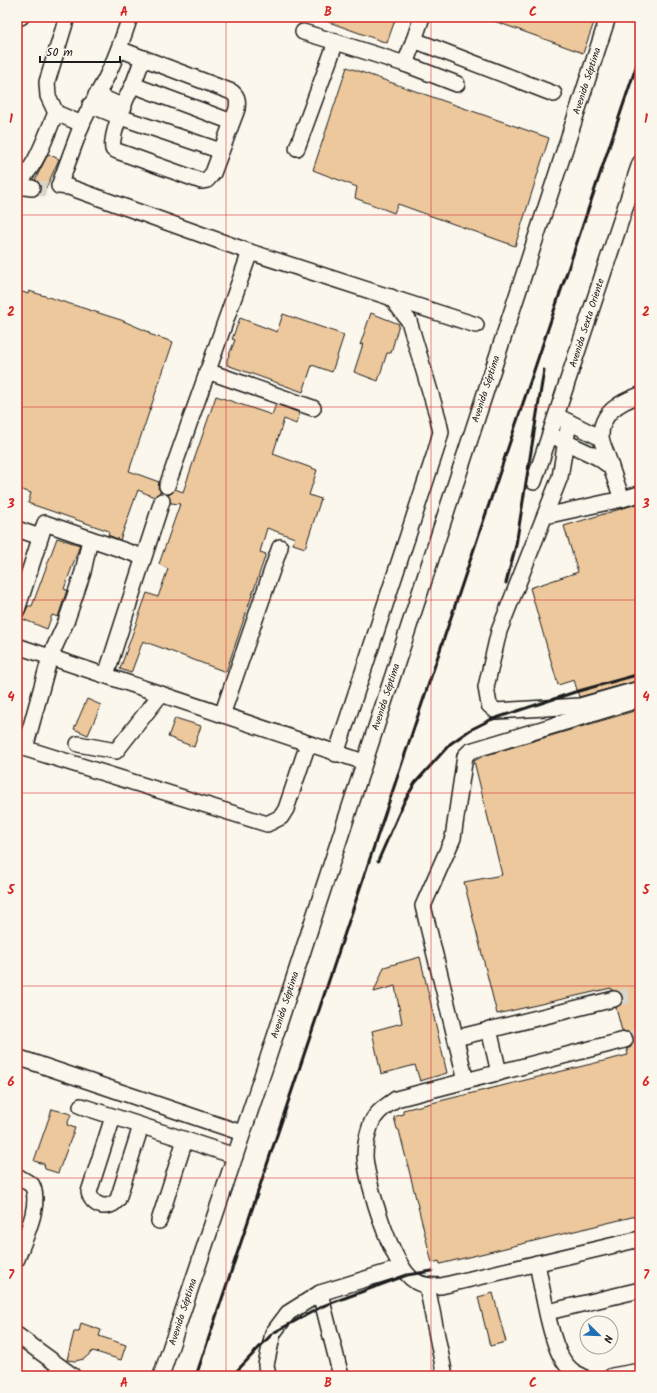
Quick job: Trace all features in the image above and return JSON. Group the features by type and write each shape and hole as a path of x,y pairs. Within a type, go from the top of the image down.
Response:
{"street":[{"path":"17,18 21,17"},
{"path":"67,17 47,82 48,96 56,113 82,124"},
{"path":"46,188 82,124 119,49 130,17"},
{"path":"405,64 422,17"},
{"name":"Avenida Séptima","path":"161,1376 235,1156 608,17"},
{"path":"303,32 405,64 457,84"},
{"path":"414,40 554,94"},
{"path":"296,148 336,42"},
{"path":"119,49 143,58 232,92 236,96 238,102 232,122 211,177 208,180 201,181 113,148 113,138 127,94 133,85 143,58"},
{"path":"133,85 232,122"},
{"path":"93,100 221,151"},
{"path":"17,182 25,177 56,113"},
{"name":"Avenida Sexta Oriente","path":"534,482 550,436 563,419 640,163"},
{"path":"17,186 46,188 69,187 250,252 476,326"},
{"path":"167,486 250,252"},
{"path":"336,754 441,432 409,321 391,297"},
{"path":"207,370 313,408"},
{"path":"622,499 601,438 606,416 625,400 640,395"},
{"path":"601,438 563,419 564,441 560,477 499,631 486,687 489,705 496,711 580,706 640,689"},
{"path":"550,436 597,457 611,467"},
{"path":"545,516 640,494"},
{"path":"106,675 162,501"},
{"path":"17,610 45,523 143,557"},
{"path":"17,529 40,537"},
{"path":"90,539 83,572 66,622 50,657 21,747 268,824 281,817 286,809 308,744"},
{"path":"222,715 280,547"},
{"path":"17,646 336,754 364,762"},
{"path":"78,744 116,751 161,694"},
{"path":"466,1081 423,906 453,838 465,756 470,751 631,702"},
{"path":"456,1038 614,999"},
{"path":"489,1029 499,1073"},
{"path":"625,1040 396,1099 377,1112 370,1125 365,1156 370,1183 391,1249 401,1268 414,1281 427,1286 441,1286 640,1239"},
{"path":"17,1057 242,1133"},
{"path":"81,1106 235,1156"},
{"path":"113,1117 90,1192 90,1198 101,1206 108,1207 114,1204 118,1199 141,1126"},
{"path":"159,1221 185,1140"},
{"path":"17,1176 32,1186 36,1199 34,1211 17,1259"},
{"path":"537,1263 556,1344 562,1360 571,1370 582,1376"},
{"path":"268,1376 266,1365 273,1333 288,1313 320,1293 401,1268"},
{"path":"427,1286 445,1376"},
{"path":"548,1312 640,1290"},
{"path":"320,1293 340,1376"},
{"path":"17,1335 73,1376"},
{"path":"612,1376 640,1371"}],"building":[{"path":"315,17 396,17 387,43"},
{"path":"483,17 596,17 583,53"},
{"path":"347,67 549,138 515,246 398,204 394,213 355,198 357,187 313,170"},
{"path":"48,154 59,159 44,193 40,191 40,184 35,180"},
{"path":"17,290 28,294 29,291 121,320 149,332 149,334 173,342 129,471 159,482 158,488 161,492 154,497 138,490 120,540 108,535 109,531 28,503 31,493 17,488"},
{"path":"371,313 399,324 391,353 387,353 378,381 354,372 363,344 360,345"},
{"path":"283,314 344,335 332,372 312,365 303,392 227,365 227,360 235,340 232,339 240,318 277,332"},
{"path":"216,396 272,415 276,404 300,413 296,424 284,419 273,454 317,470 309,495 321,499 305,548 293,544 295,538 267,528 260,552 266,554 226,672 143,641 131,673 120,669 147,593 158,597 168,569 159,564 180,504 171,503 168,495 175,489 183,492"},
{"path":"640,503 640,680 579,697 574,680 558,685 530,588 578,572 564,526"},
{"path":"57,538 80,545 64,589 67,590 58,617 52,615 47,629 20,618 25,613 28,606 32,606"},
{"path":"87,699 101,705 88,735 74,729"},
{"path":"640,704 640,1215 440,1264 439,1261 432,1263 399,1130 397,1129 394,1117 403,1114 403,1110 628,1055 627,1049 631,1047 634,1042 631,1033 622,1031 616,1008 622,1002 623,996 611,988 497,1014 464,882 502,875 474,761 483,756 634,711"},
{"path":"175,718 201,726 194,747 168,737"},
{"path":"420,957 447,1073 420,1081 415,1065 381,1074 372,1031 402,1023 395,986 374,992 384,967"},
{"path":"52,1109 71,1114 67,1125 75,1128 58,1173 45,1169 44,1164 34,1161"},
{"path":"493,1293 506,1342 490,1346 478,1297"},
{"path":"81,1323 101,1330 99,1336 126,1345 121,1360 93,1351 84,1359 75,1361 67,1360 74,1332 79,1332"}],"tunnel":[{"path":"32,188 46,189"},
{"path":"614,999 640,993"},
{"path":"625,1040 640,1036"}],"railway":[{"path":"196,1376 640,55"},
{"path":"506,583 516,545 544,370"},
{"path":"378,861 404,802 415,783 450,744 470,730 490,720 575,692 640,674"},
{"path":"232,1376 273,1333 323,1306 407,1275 432,1271"}]}
